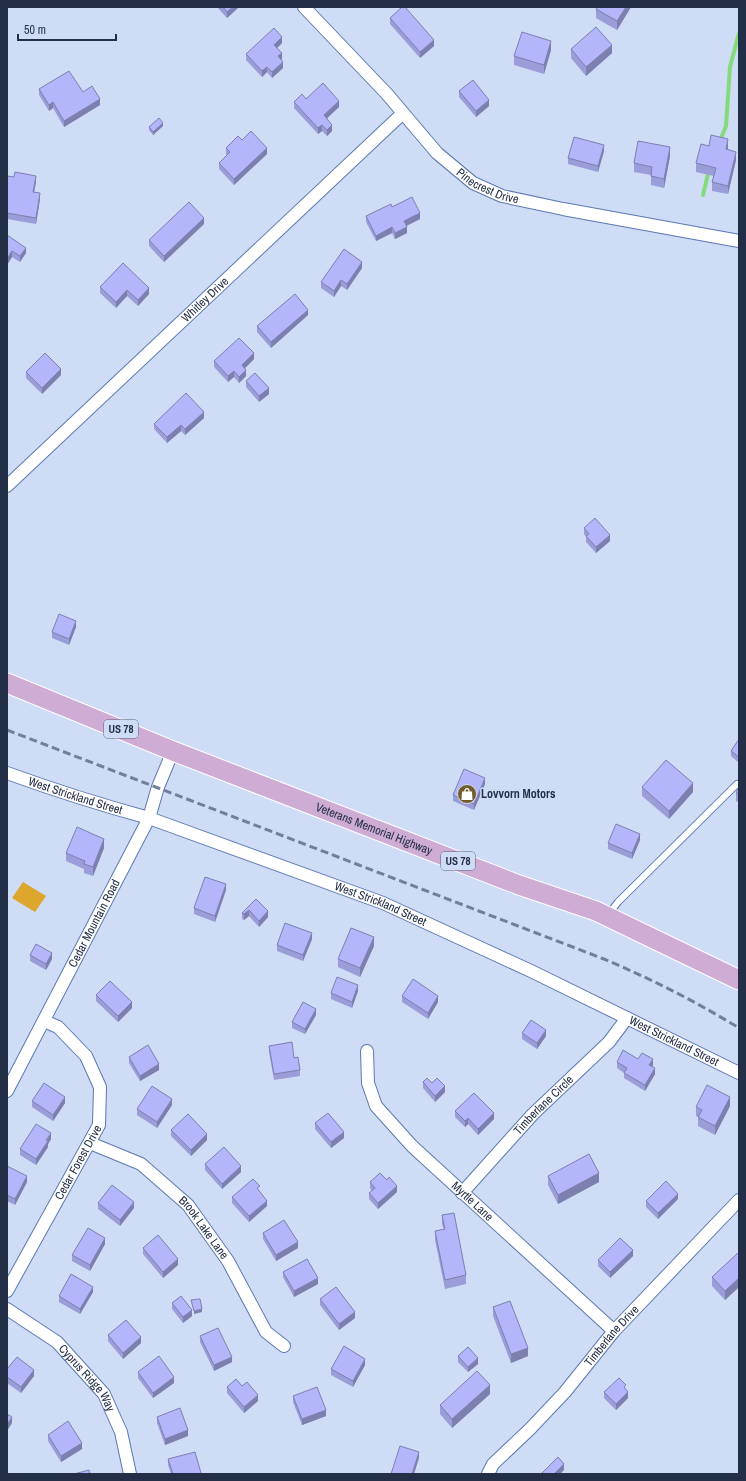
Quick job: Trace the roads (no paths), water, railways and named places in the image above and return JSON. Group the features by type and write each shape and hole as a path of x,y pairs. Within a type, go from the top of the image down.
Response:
{"main road":[{"name":"Veterans Memorial Highway","path":"7,683 173,751 519,885 596,911 739,980"}],"street":[{"name":"Pinecrest Drive","path":"304,7 403,113 437,153 473,183 502,196 563,209 739,241"},
{"name":"Whitley Drive","path":"7,486 403,113"},
{"name":"Cedar Mountain Road","path":"7,1091 149,818 158,788 173,751"},
{"name":"West Strickland Street","path":"7,773 64,793 149,818 383,903 627,1018 739,1074"},
{"name":"Timberlane Circle","path":"462,1193 533,1114 609,1042 627,1018"},
{"name":"Cedar Forest Drive","path":"7,1291 100,1125 100,1088 86,1056 58,1027 44,1021"},
{"name":"Myrtle Lane","path":"367,1051 368,1083 376,1106 412,1146 614,1331"},
{"name":"Brook Lake Lane","path":"90,1143 141,1164 188,1205 228,1261 266,1332 284,1346"},
{"name":"Timberlane Drive","path":"488,1474 493,1464 530,1429 565,1392 614,1331 739,1200"},
{"name":"Cyprus Ridge Way","path":"7,1309 57,1342 104,1394 121,1432 130,1474"}],"lane":[{"path":"607,916 618,902 737,784"}],"waterway":[{"path":"720,141 726,126 730,67 739,33"},
{"path":"703,195 709,170"}],"railway":[{"path":"7,730 604,959 673,991 739,1028"}],"place":[{"name":"Lovvorn Motors","path":"467,794"}]}
